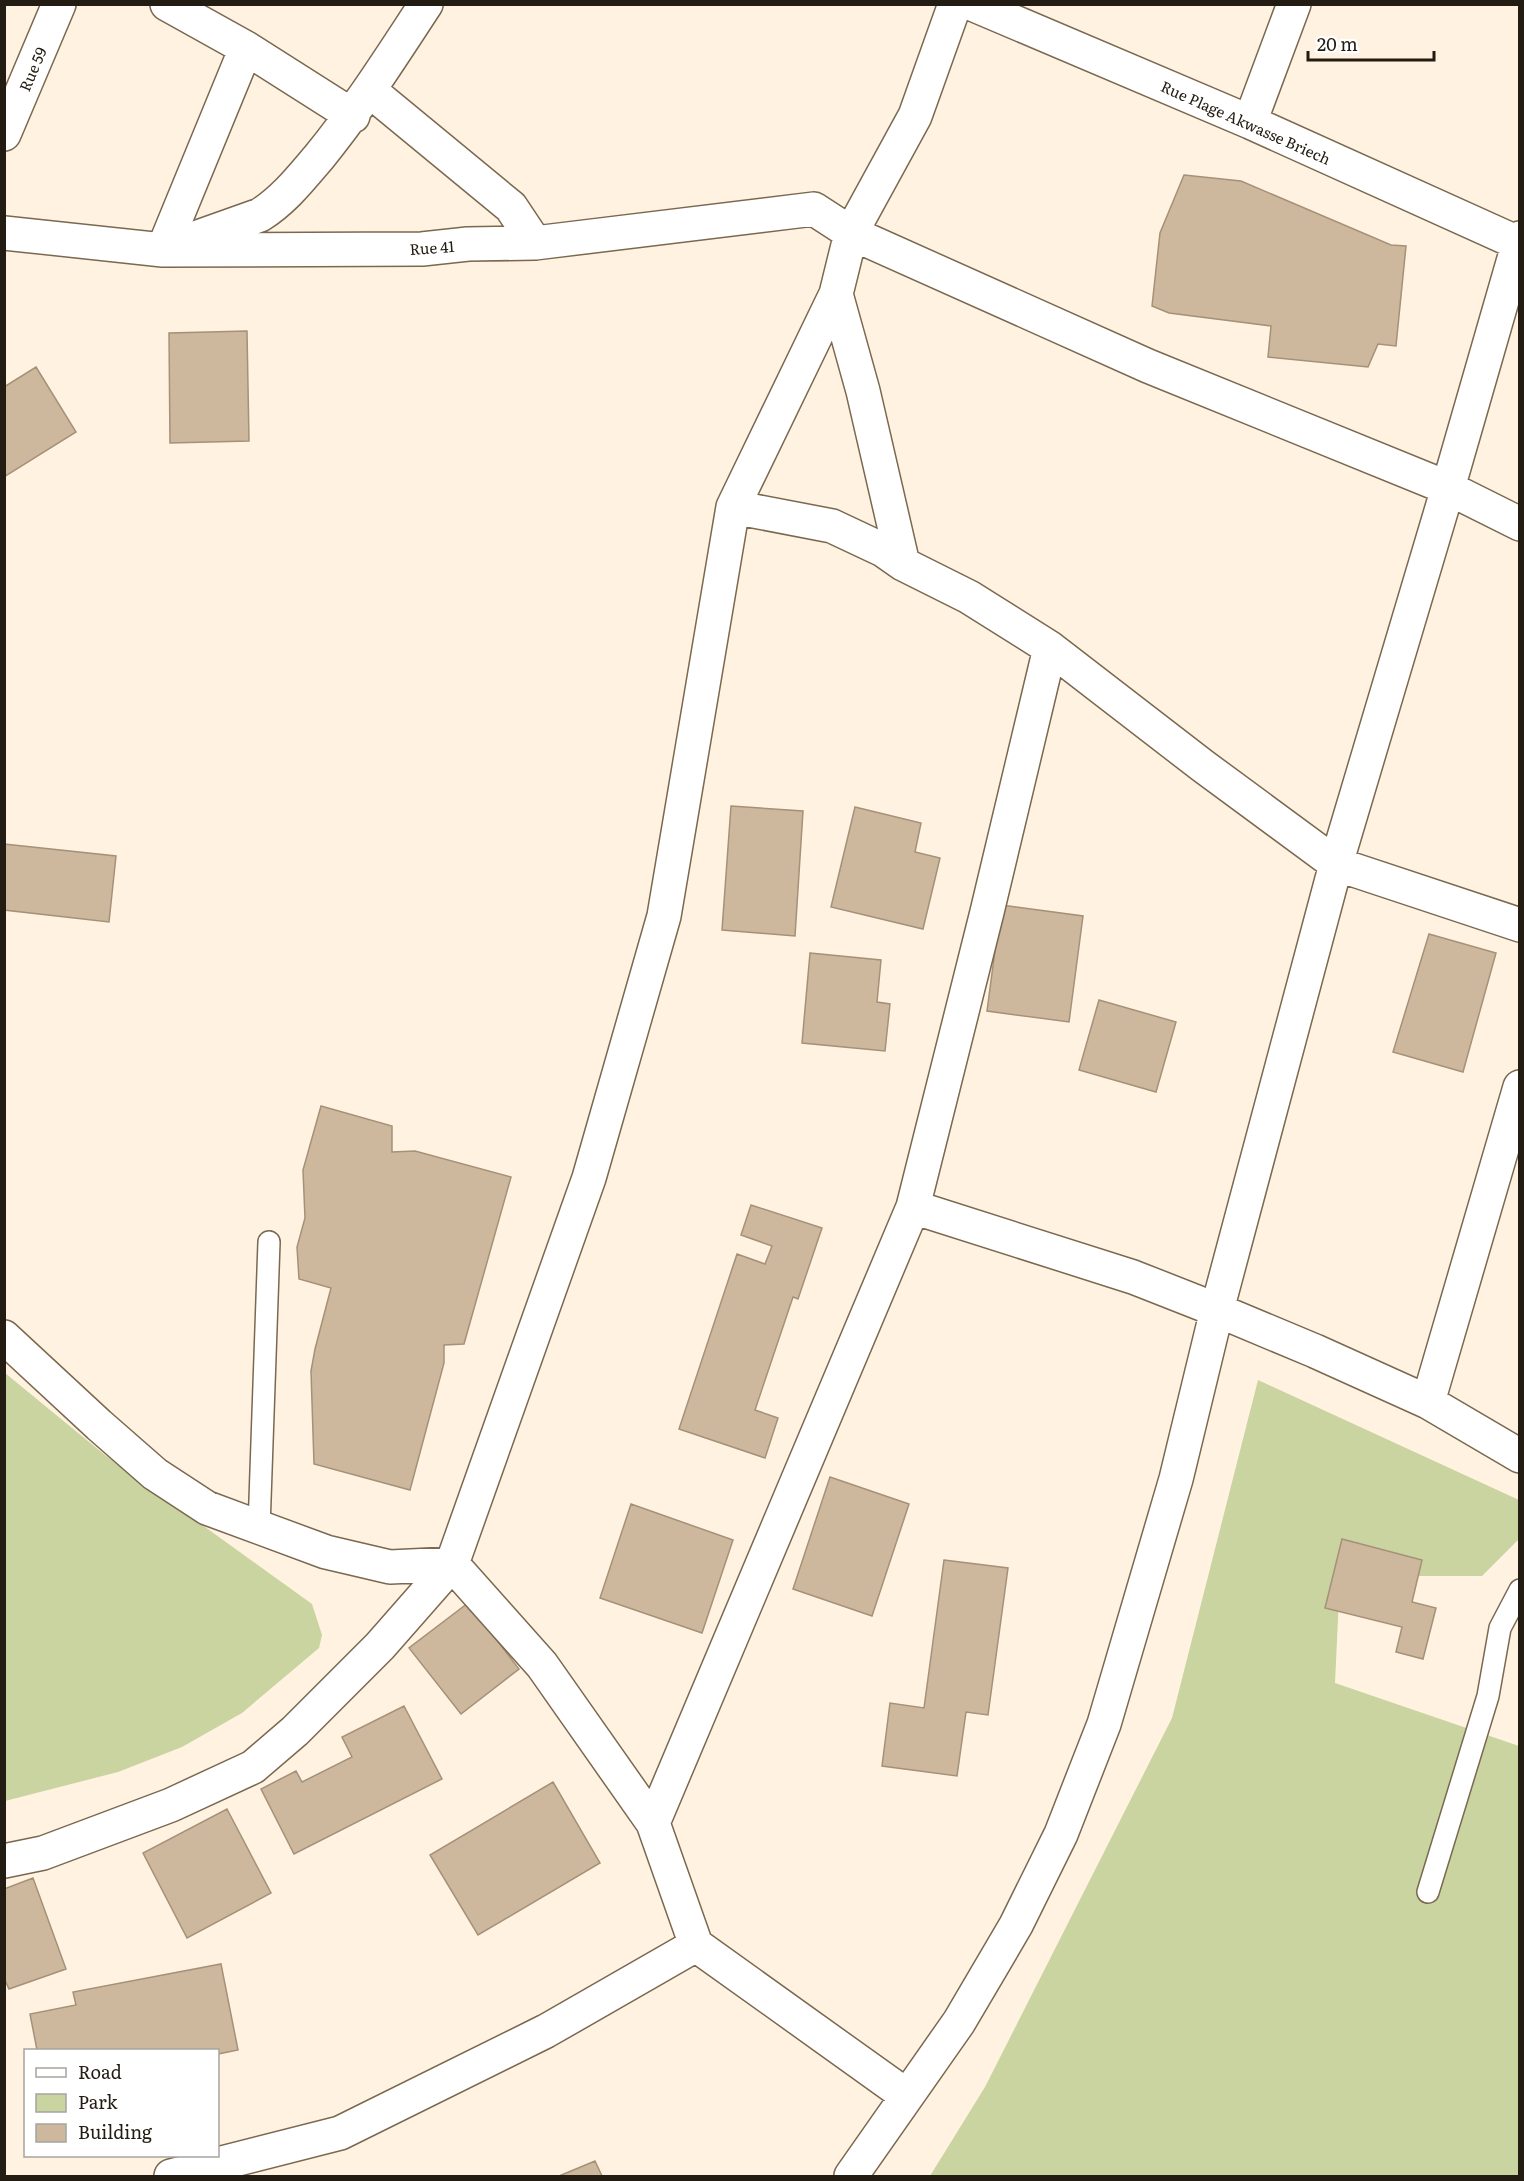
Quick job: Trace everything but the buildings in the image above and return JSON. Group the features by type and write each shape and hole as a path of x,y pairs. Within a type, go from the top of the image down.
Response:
{"street":[{"name":"Rue 59","path":"4,134 59,4"},
{"path":"163,250 260,215 291,191 361,103 426,4"},
{"path":"4,1861 43,1853 171,1805 253,1767 296,1731 380,1646 452,1564 589,1178 664,916 733,507 836,294 851,233 915,116 955,4"},
{"name":"Rue Plage Akwasse Briech","path":"972,4 1250,122 1519,241"},
{"path":"1250,122 1294,4"},
{"path":"184,8 246,48 361,103 511,207 535,243"},
{"path":"163,250 246,48"},
{"name":"Rue 41","path":"4,233 163,250 422,249 468,244 535,243 814,209 851,233 1148,366 1448,488 1520,524"},
{"path":"851,2176 959,2022 1016,1925 1061,1834 1104,1724 1169,1501 1336,864 1519,241"},
{"path":"836,294 863,392 903,564"},
{"path":"733,507 832,526 883,549 903,564 969,597 1050,648 1203,766 1336,864 1520,925"},
{"path":"654,1823 913,1207 1050,648"},
{"path":"1428,1402 1520,1087"},
{"path":"913,1207 1133,1277 1218,1310 1428,1402 1520,1456"},
{"path":"4,1337 155,1474 207,1508 326,1552 390,1567 452,1564"},
{"path":"452,1564 542,1665 654,1823 696,1945 907,2096"},
{"path":"171,2176 340,2133 546,2031 696,1945"}],"lane":[{"path":"259,1528 269,1242"},
{"path":"1428,1892 1488,1696 1500,1628 1520,1590"}],"green space":[{"path":"5,1373 105,1455 312,1604 322,1635 319,1648 242,1713 182,1747 118,1772 5,1801"},
{"path":"1258,1380 1519,1500 1519,1539 1482,1576 1340,1576 1335,1683 1519,1746 1519,2176 930,2176 985,2087 1172,1718"}]}
